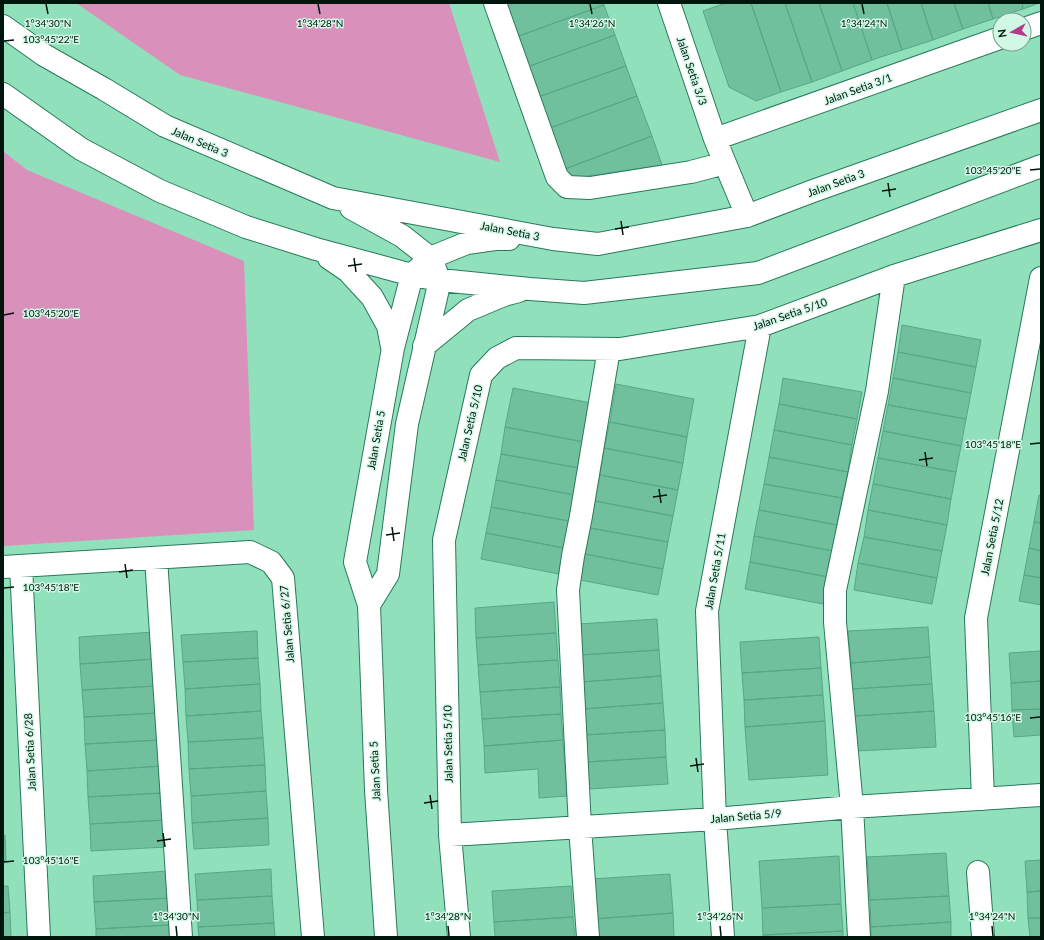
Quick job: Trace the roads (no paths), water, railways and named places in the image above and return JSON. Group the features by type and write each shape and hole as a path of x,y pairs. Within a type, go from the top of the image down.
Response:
{"street":[{"path":"495,3 557,177 567,187 590,188 691,172 725,163"},
{"name":"Jalan Setia 3/3","path":"669,3 715,139 746,216"},
{"name":"Jalan Setia 3","path":"3,26 44,55 104,89 164,126 333,198 553,239 598,244 746,216 812,191 1041,110"},
{"name":"Jalan Setia 3/1","path":"715,139 992,41"},
{"path":"3,94 81,149 160,191 246,227 316,249 412,275 440,280 584,293 758,273 1041,166"},
{"path":"333,198 402,236 430,258 440,280 407,424 388,574 369,605"},
{"name":"Jalan Setia 5/10","path":"459,937 450,835 444,540 481,374 497,358 516,348 620,349 760,326 894,276 1041,230"},
{"path":"412,275 430,258 467,243 495,239 553,239"},
{"path":"316,249 348,270 372,297 388,326 392,348"},
{"name":"Jalan Setia 5","path":"386,937 376,790 369,605 355,562 392,348 412,275"},
{"path":"859,937 852,807 835,622 835,590 877,391 894,276"},
{"name":"Jalan Setia 5/12","path":"983,799 976,618 1041,278"},
{"path":"424,346 468,310 504,295 530,289"},
{"name":"Jalan Setia 5/11","path":"723,937 715,819 707,611 760,326"},
{"path":"588,937 580,827 568,590 572,556 581,516 608,349"},
{"name":"Jalan Setia 6/27","path":"12,567 250,552 271,562 283,578 313,937"},
{"path":"156,558 182,937"},
{"name":"Jalan Setia 6/28","path":"12,567 39,937"},
{"name":"Jalan Setia 5/9","path":"450,835 715,819 852,807 1041,795"},
{"path":"978,872 983,937"}]}
